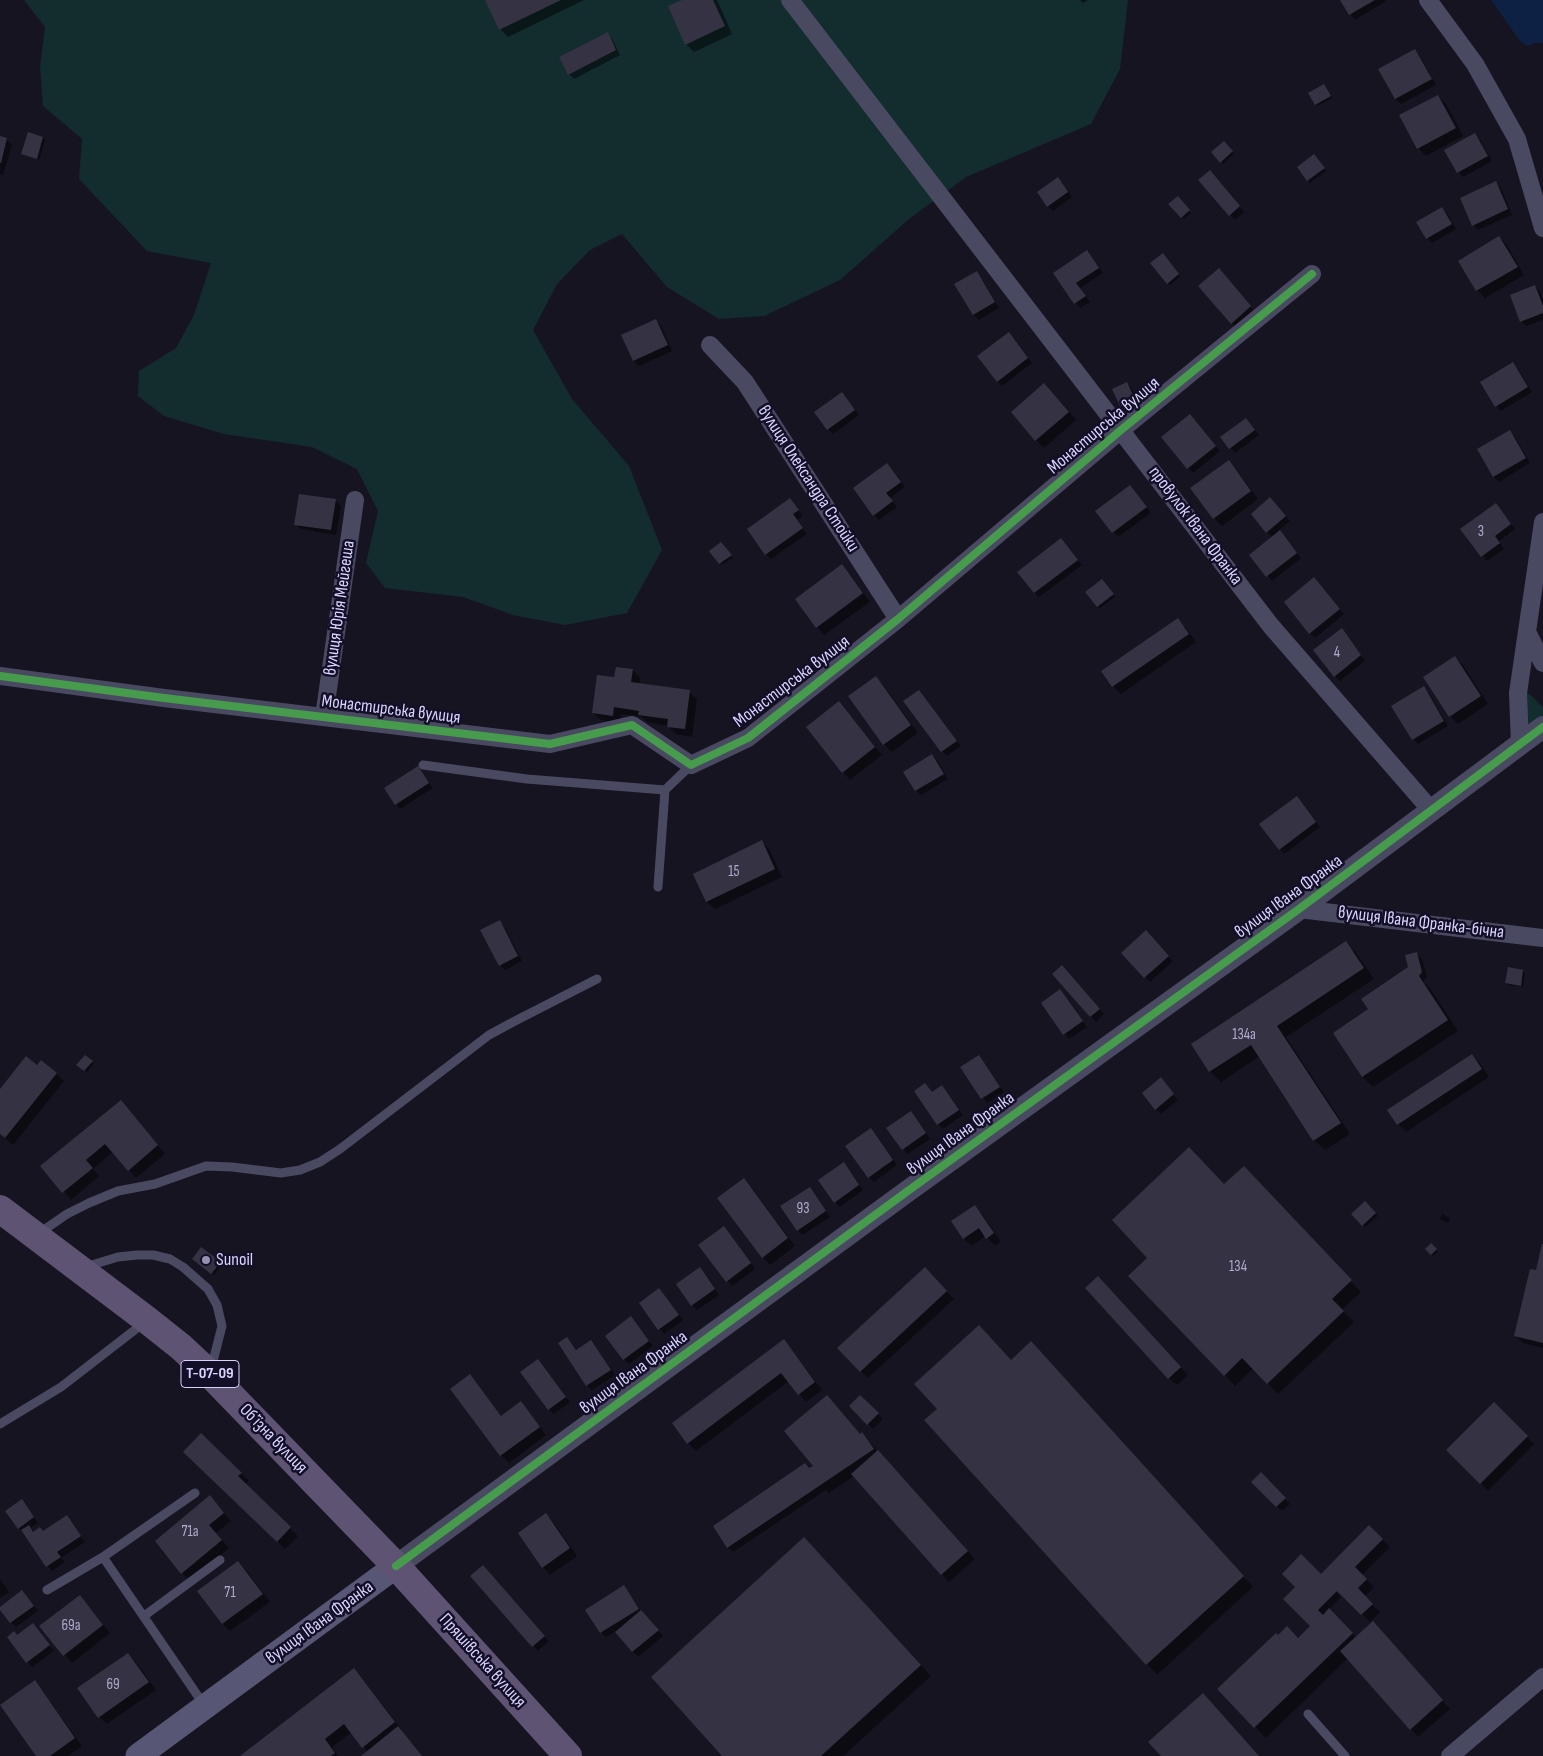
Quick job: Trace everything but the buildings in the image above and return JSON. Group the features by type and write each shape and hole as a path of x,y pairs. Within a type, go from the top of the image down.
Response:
{"main road":[{"name":"Обʼїзна вулиця","path":"0,1209 181,1347 210,1374 396,1566"},
{"name":"вулиця Івана Франка","path":"138,1756 396,1566"},
{"name":"Пряшівська вулиця","path":"396,1566 568,1756"}],"street":[{"name":"провулок Івана Франка","path":"790,0 1272,626 1431,810"},
{"path":"1428,0 1475,64 1517,139 1543,228"},
{"name":"Монастирська вулиця","path":"0,676 550,744 632,725 691,766 748,738 898,620 1122,430 1312,274"},
{"name":"вулиця Олександра Стойки","path":"710,345 745,382 898,620"},
{"name":"вулиця Юрія Мейгеша","path":"324,717 355,500"},
{"path":"1520,744 1518,693 1543,522"},
{"path":"1527,632 1543,663"},
{"name":"вулиця Івана Франка","path":"396,1566 1299,909 1543,727"},
{"name":"вулиця Івана Франка-бічна","path":"1299,909 1543,938"},
{"path":"1450,1756 1543,1677"}],"lane":[{"path":"423,765 528,779 665,790"},
{"path":"658,888 665,790 691,766"},
{"path":"36,1236 67,1214 118,1191 155,1184 206,1166 281,1173 300,1170 320,1162 340,1149 489,1035 597,979"},
{"path":"78,1268 118,1257 137,1255 170,1259 183,1266 208,1289 222,1326 210,1374"},
{"path":"0,1424 61,1387 147,1320"},
{"path":"47,1590 103,1557 195,1493"},
{"path":"103,1557 206,1707"},
{"path":"144,1616 220,1560"},
{"path":"1308,1714 1345,1756"}],"green space":[{"path":"24,0 1128,0 1120,69 1091,124 966,177 909,219 840,280 764,316 719,319 667,287 622,234 590,250 557,284 533,330 572,399 629,466 662,550 627,613 565,625 513,615 463,597 385,588 366,563 378,511 357,469 312,447 224,434 164,416 138,396 139,371 176,348 194,315 211,263 147,251 79,179 82,139 43,106 40,67 45,27"},
{"path":"1525,690 1543,707 1543,715 1524,733"}],"water":[{"path":"1491,0 1543,0 1543,43 1534,43 1528,46 1520,41"}],"cycle path":[{"path":"0,676 164,698 550,744 632,725 691,765 748,738 898,619 1121,430 1312,274"},
{"path":"396,1566 905,1193 1299,909 1543,727"}],"place":[{"name":"Sunoil","path":"206,1260"}]}
